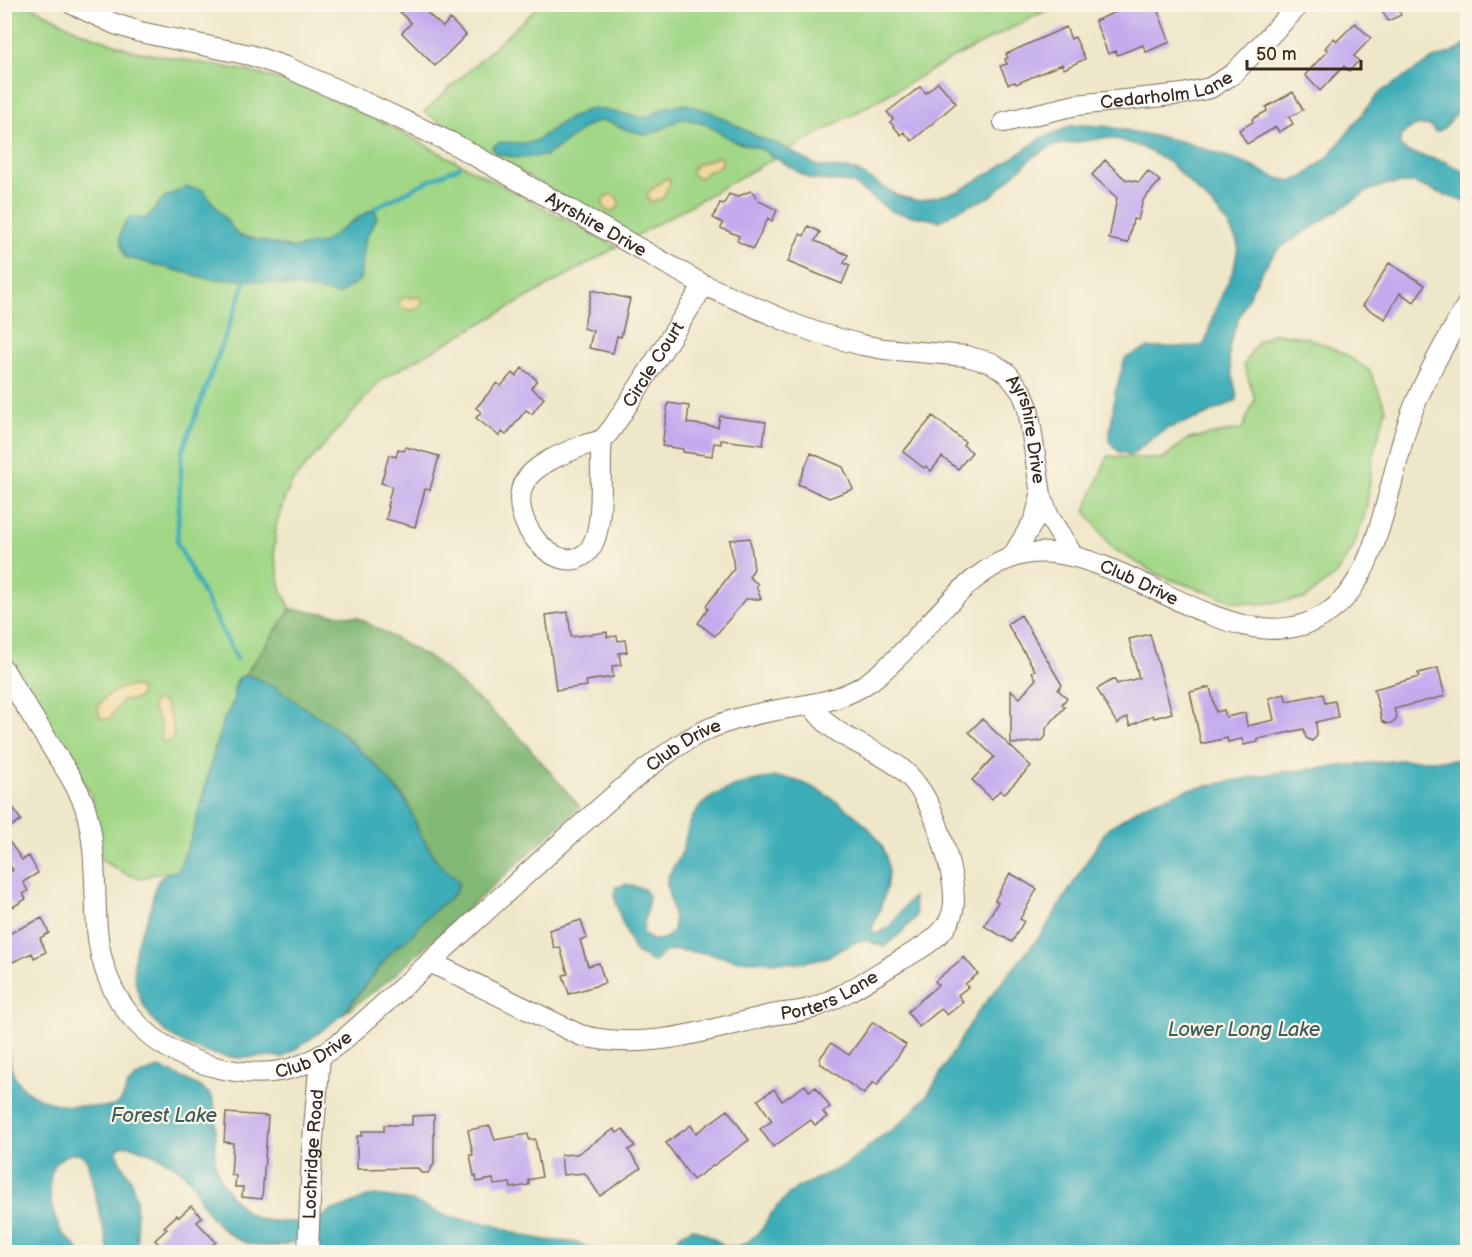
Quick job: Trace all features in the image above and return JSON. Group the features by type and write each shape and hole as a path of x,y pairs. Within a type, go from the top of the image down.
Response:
{"street":[{"name":"Ayrshire Drive","path":"72,4 115,24 140,32 250,55 285,67 340,91 452,143 704,285 773,316 829,337 884,349 966,356 992,363 1015,382 1028,408 1041,495 1049,517 1074,557"},
{"name":"Cedarholm Lane","path":"1004,122 1076,105 1171,95 1210,88 1233,74 1300,4"},
{"name":"Circle Court","path":"602,440 617,421 704,285"},
{"name":"Club Drive","path":"4,670 70,777 84,804 92,836 100,949 109,982 126,1011 143,1030 164,1046 196,1061 220,1068 255,1073 283,1072 320,1057 342,1041 576,830 650,767 688,739 717,725 744,717 811,704 850,693 876,676 905,650 968,585 992,566 1012,556 1042,552 1074,557 1115,571 1205,613 1236,624 1264,628 1287,627 1306,624 1323,616 1350,593 1368,561 1412,411 1428,375 1467,303"},
{"path":"602,440 600,519 596,540 587,553 580,558 566,561 559,559 541,545 525,524 520,514 520,494 527,479 539,468 570,452 602,440"},
{"name":"Ayrshire Drive","path":"1012,556 1035,519 1041,495"},
{"name":"Porters Lane","path":"430,962 580,1035 604,1040 644,1042 682,1038 766,1016 815,1007 874,977 927,944 947,925 954,905 945,851 928,801 904,772 887,759 824,723 811,704"},
{"name":"Lochridge Road","path":"309,1248 312,1152 320,1057"}],"green space":[{"path":"4,5 29,5 79,31 134,51 247,71 288,82 329,97 382,122 617,247 382,379 293,481 285,497 276,526 274,552 281,588 291,609 245,675 237,679 234,699 217,740 193,832 178,871 154,874 141,879 126,874 101,860 91,794 41,714 5,648"},
{"path":"540,5 1057,5 955,57 634,237 490,154 424,112"},
{"path":"1275,333 1309,338 1343,353 1370,371 1386,409 1374,451 1366,510 1353,548 1336,574 1305,599 1260,604 1232,601 1161,576 1113,549 1085,511 1108,456 1163,459 1188,439 1242,429 1255,399 1244,365 1258,341"},
{"path":"291,609 357,617 435,661 520,737 580,807 391,978 342,1015 393,950 456,892 459,882 438,863 419,832 405,798 345,735 302,706 245,675"}],"sand":[{"path":"719,156 723,161 717,169 709,171 700,178 693,175 691,171 696,165"},
{"path":"667,178 670,184 663,198 651,202 646,195"},
{"path":"611,195 617,197 619,203 617,209 611,211 605,209 603,203 605,197"},
{"path":"419,296 423,303 419,308 409,310 399,306 399,302 404,297"},
{"path":"132,686 141,689 140,696 134,700 123,700 109,719 100,718 98,707 108,695"},
{"path":"157,700 165,704 173,724 174,736 167,743 162,741 160,721 152,710 153,703"}],"water":[{"path":"1467,43 1467,97 1444,128 1435,132 1431,126 1426,125 1410,129 1402,136 1400,146 1408,152 1446,162 1467,174 1467,203 1413,183 1388,184 1368,191 1280,248 1264,268 1256,283 1240,315 1230,344 1229,361 1237,400 1204,416 1166,429 1131,455 1118,451 1109,441 1115,393 1125,358 1147,348 1201,346 1205,343 1215,310 1234,269 1238,247 1225,220 1212,205 1170,163 1144,148 1121,140 1104,138 1053,146 1034,156 990,197 958,210 940,221 892,212 852,183 810,179 759,148 735,142 707,125 686,119 678,120 661,130 646,135 609,122 599,121 587,126 545,156 517,158 495,153 492,147 500,142 535,141 564,121 589,109 644,118 666,107 686,104 711,112 758,137 778,144 817,166 855,170 898,196 919,201 959,191 1042,138 1071,126 1083,125 1104,126 1180,141 1235,159 1277,178 1292,181 1303,177 1329,156 1379,93 1433,59 1458,50"},
{"path":"186,187 203,190 238,235 292,248 323,243 375,208 377,218 366,237 360,280 338,295 295,286 246,280 209,279 125,257 120,236 130,216 146,219 163,198"},
{"path":"248,675 272,685 332,725 377,766 408,804 419,832 438,863 459,882 456,892 393,950 342,1015 282,1058 226,1056 195,1049 177,1040 158,1025 150,1015 138,992 135,979 135,953 149,915 156,886 163,876 178,871 193,832 223,720 233,703 235,684 240,677"},
{"name":"Lower Long Lake","path":"1400,760 1467,760 1467,1252 643,1252 667,1248 681,1234 692,1228 725,1246 736,1247 748,1242 762,1229 770,1215 788,1195 797,1188 846,1165 895,1128 928,1094 976,1014 1043,932 1107,829 1146,804 1186,790 1274,773"},
{"path":"777,777 802,783 833,799 872,831 881,844 888,873 881,907 872,928 873,933 880,932 891,925 913,897 915,918 884,947 866,940 858,941 827,957 799,963 737,960 705,953 674,950 663,953 652,962 636,952 620,917 614,895 616,887 627,884 644,889 649,897 644,935 652,940 664,938 671,933 674,926 667,881 682,852 688,827 695,813 701,805 720,792 744,783"},
{"name":"Forest Lake","path":"4,1034 12,1070 17,1080 32,1094 51,1102 72,1106 115,1105 122,1100 127,1087 133,1080 158,1068 208,1093 215,1108 215,1155 218,1173 228,1192 242,1208 262,1220 312,1224 332,1210 375,1195 412,1201 447,1216 491,1224 518,1234 545,1240 573,1242 604,1252 323,1252 315,1244 297,1240 283,1245 256,1245 243,1242 221,1227 203,1205 190,1180 178,1168 157,1156 135,1147 126,1146 119,1147 117,1151 119,1160 131,1180 136,1198 137,1243 145,1252 109,1252 87,1160 79,1153 66,1156 57,1162 52,1172 50,1196 61,1231 79,1252 5,1252"}],"building":[{"path":"405,4 417,4 443,27 450,19 466,35 435,66 402,33 411,23 399,11"},
{"path":"1115,4 1155,4 1170,42 1146,52 1143,45 1117,55 1116,51 1108,54 1095,21 1118,11"},
{"path":"1379,4 1396,4 1401,15 1388,21"},
{"path":"1355,23 1371,38 1354,56 1359,61 1349,71 1344,66 1320,91 1305,75 1328,50 1325,48 1334,38 1337,41"},
{"path":"1066,27 1071,39 1075,37 1085,59 1064,69 1062,64 1016,84 1015,82 1008,84 1000,66 1007,64 1006,54"},
{"path":"938,82 956,103 912,141 904,132 901,135 890,122 893,119 887,112 920,87 926,93"},
{"path":"1293,92 1303,110 1289,117 1293,124 1279,132 1276,127 1247,144 1239,130 1253,122 1252,119 1267,111 1266,107"},
{"path":"1105,160 1125,179 1139,182 1148,171 1160,181 1143,200 1138,220 1133,219 1128,243 1109,239 1117,198 1092,175"},
{"path":"750,191 754,193 757,200 777,210 772,221 768,218 753,249 737,241 739,236 721,228 723,223 713,218 720,203 724,204 729,194 737,197"},
{"path":"808,226 820,232 815,241 848,255 844,263 850,265 842,284 788,262 800,234 804,236"},
{"path":"1389,263 1425,285 1414,302 1400,293 1385,319 1363,306"},
{"path":"592,290 630,299 621,337 617,336 613,353 589,348 593,331 583,328"},
{"path":"522,368 537,380 531,388 544,398 532,414 526,410 506,435 502,432 499,436 476,418 481,412 476,408 497,383 501,386 512,373 516,376"},
{"path":"668,403 689,406 687,423 718,427 720,416 766,422 763,445 721,440 721,444 714,443 712,456 662,446"},
{"path":"933,416 965,442 963,445 972,452 958,469 942,457 931,471 903,452"},
{"path":"406,447 439,456 430,490 425,489 415,527 386,519 392,486 381,483 389,455 396,457 398,449 404,451"},
{"path":"811,453 843,467 853,489 829,498 798,484"},
{"path":"750,538 754,569 749,577 758,584 756,586 761,599 746,599 715,636 698,623 708,609 706,606 734,569 730,540"},
{"path":"568,612 571,637 607,632 607,637 617,636 618,641 625,640 627,652 619,653 621,665 612,666 613,677 586,681 587,686 556,690 546,615"},
{"path":"1021,615 1062,685 1058,690 1067,698 1062,704 1065,707 1046,728 1046,736 1042,741 1011,744 1011,690 1020,698 1036,679 1032,672 1035,670 1007,624"},
{"path":"1150,634 1172,713 1154,718 1153,715 1130,726 1127,717 1117,724 1097,689 1114,679 1117,684 1139,678 1129,639"},
{"path":"1438,668 1445,696 1394,709 1397,718 1394,722 1387,724 1382,721 1374,689 1419,677 1418,673"},
{"path":"1210,687 1216,712 1224,710 1226,717 1245,713 1247,726 1274,720 1269,698 1285,694 1286,701 1323,694 1325,703 1335,701 1338,717 1316,722 1317,736 1312,741 1306,738 1304,729 1258,739 1258,742 1243,745 1242,739 1228,742 1227,738 1201,744 1190,692"},
{"path":"982,719 1031,766 1004,794 1000,790 992,799 972,780 994,757 969,732"},
{"path":"4,794 21,820 4,831"},
{"path":"4,834 22,860 29,856 38,873 23,882 28,891 23,894 26,899 13,907 10,901 4,905 4,875 13,870 4,856"},
{"path":"1010,873 1037,889 1020,919 1024,921 1012,942 984,926 998,902 995,900"},
{"path":"42,918 49,933 40,938 46,952 34,958 32,953 4,966 4,936"},
{"path":"581,920 587,938 580,940 588,966 599,963 605,983 569,994 563,975 568,974 560,947 554,948 549,930"},
{"path":"964,957 978,974 965,984 968,987 958,995 963,1002 947,1015 941,1009 919,1027 907,1012 938,985 935,981"},
{"path":"873,1022 906,1045 877,1085 873,1082 864,1094 820,1063 820,1058 831,1043 849,1055"},
{"path":"805,1085 809,1091 816,1087 830,1107 823,1112 827,1117 815,1125 811,1120 773,1147 760,1129 772,1121 758,1100 774,1089 782,1101"},
{"path":"728,1110 749,1140 693,1180 666,1143 691,1125 696,1133"},
{"path":"226,1113 268,1116 262,1199 242,1197 243,1187 235,1187 236,1176 231,1175 233,1143 224,1142"},
{"path":"434,1115 434,1164 428,1173 421,1173 418,1168 357,1169 357,1136 362,1136 362,1131 384,1131 384,1125 412,1125 412,1116"},
{"path":"490,1126 495,1140 528,1134 529,1140 535,1139 542,1177 528,1180 529,1185 511,1188 510,1183 494,1185 493,1179 477,1182 470,1155 473,1155 468,1130"},
{"path":"614,1129 617,1133 623,1129 635,1146 628,1150 641,1168 600,1196 585,1173 563,1175 561,1155 577,1154"},
{"path":"191,1206 202,1217 197,1222 216,1242 205,1252 166,1252 155,1240 167,1229 164,1227"}],"waterway":[{"path":"375,208 459,167"},
{"path":"237,659 177,543 182,452 246,280"}]}
